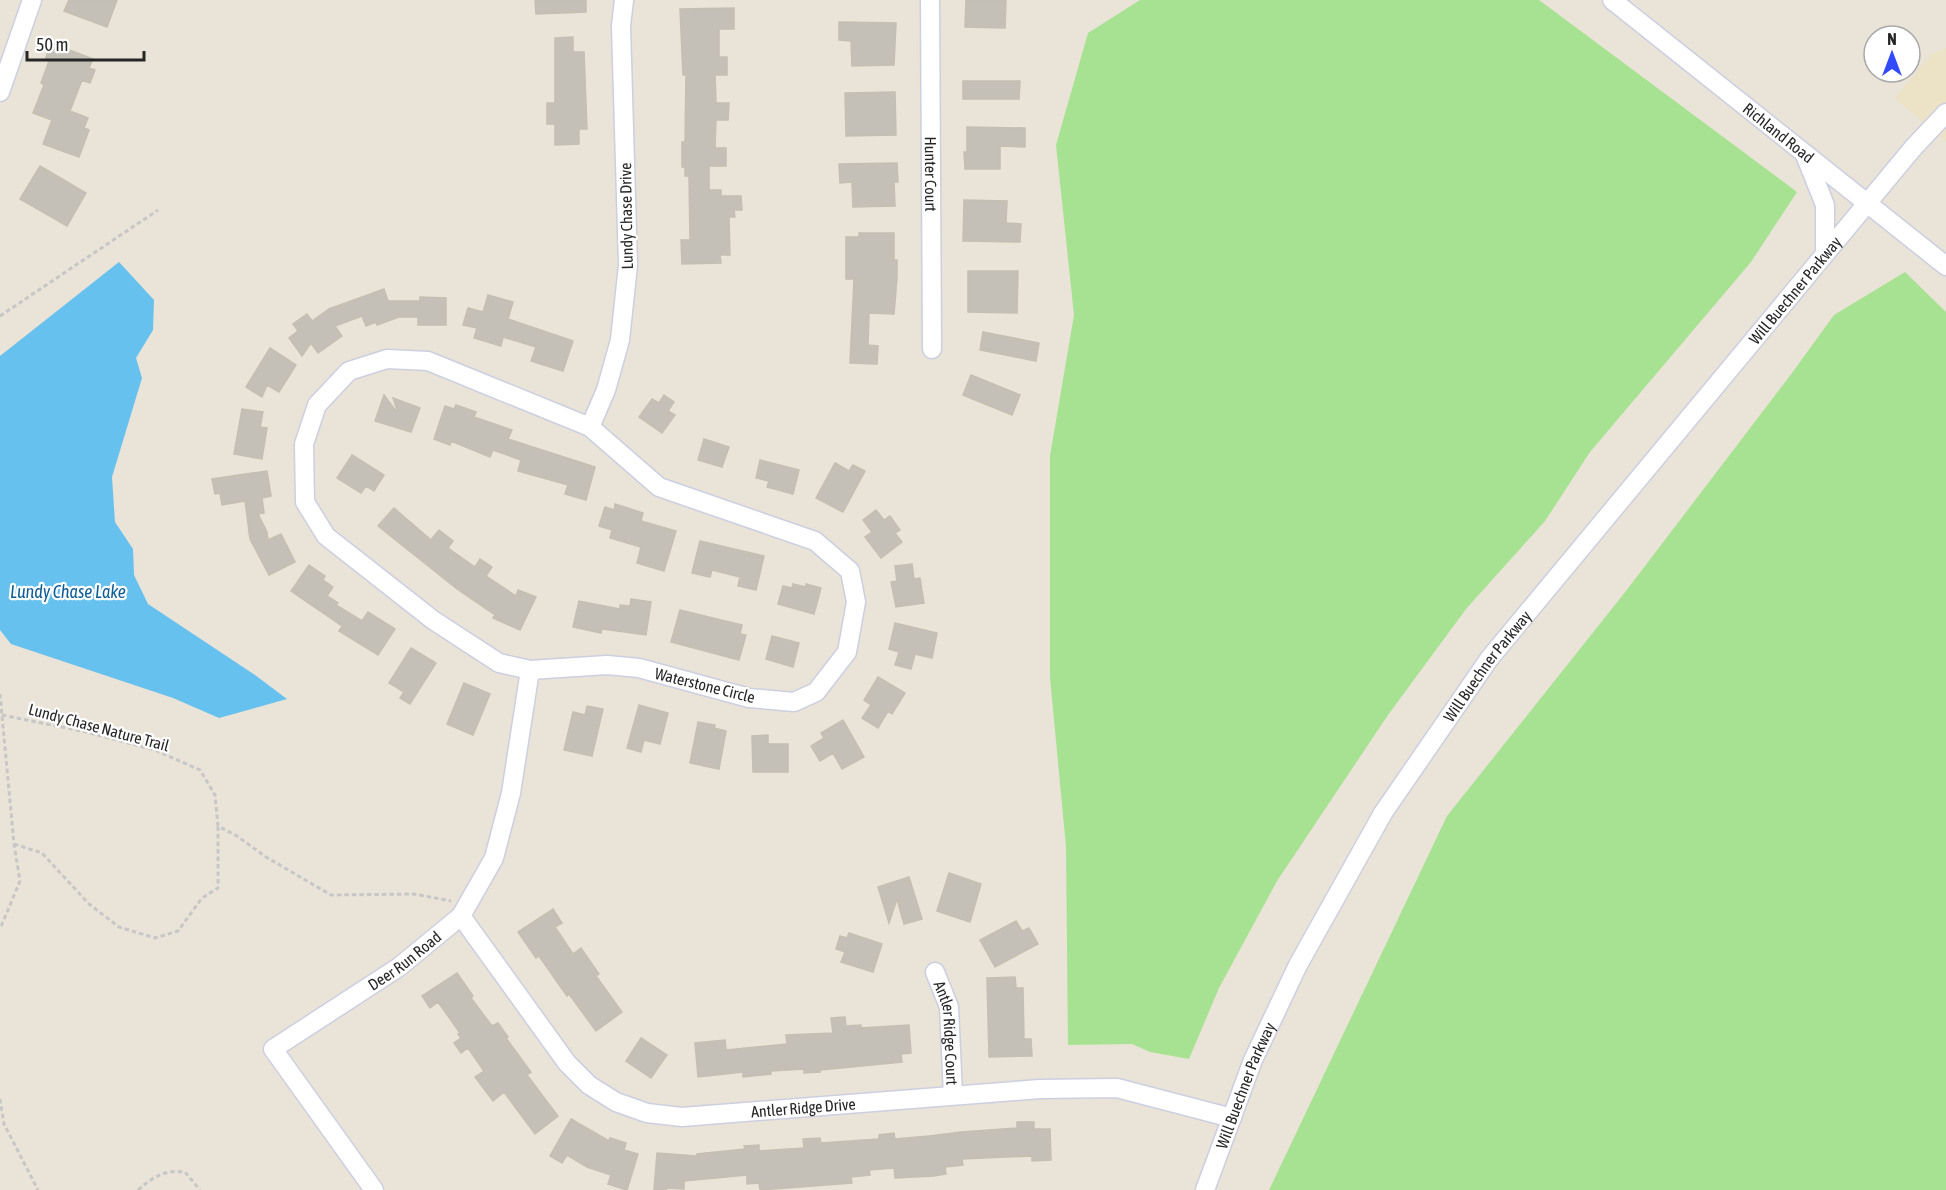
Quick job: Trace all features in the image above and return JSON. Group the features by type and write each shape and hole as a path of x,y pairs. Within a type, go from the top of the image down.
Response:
{"street":[{"path":"0,92 32,0"},
{"name":"Lundy Chase Drive","path":"590,427 606,390 620,340 628,265 621,26 624,0"},
{"name":"Hunter Court","path":"930,0 932,349"},
{"name":"Richland Road","path":"1612,0 1946,266"},
{"name":"Will Buechner Parkway","path":"1205,1190 1253,1060 1298,965 1383,813 1490,659 1912,148 1946,113"},
{"path":"1805,153 1825,205 1825,253"},
{"name":"Waterstone Circle","path":"387,359 428,361 590,427 659,487 815,541 850,571 856,602 847,652 816,692 794,702 749,698 639,668 607,665 531,670 499,663 433,620 326,536 305,502 304,444 317,405 349,371 387,359"},
{"name":"Deer Run Road","path":"374,1190 273,1049 399,967 464,910 494,858 511,793 531,670"},
{"name":"Antler Ridge Drive","path":"464,910 567,1063 589,1085 616,1102 647,1113 682,1117 1040,1089 1117,1088 1232,1118"},
{"name":"Antler Ridge Court","path":"935,972 949,1007 953,1095"}],"path":[{"path":"0,316 158,210"},
{"name":"Lundy Chase Nature Trail","path":"0,694 14,844 20,881 0,929"},
{"name":"Lundy Chase Nature Trail","path":"2,715 86,732 155,750 200,770 216,795 218,888 202,898 178,931 155,938 119,927 89,904 42,853 14,844"},
{"path":"218,826 331,895 414,894 464,910"},
{"path":"0,1100 4,1124 38,1190"},
{"path":"138,1190 153,1177 172,1170 185,1172 200,1190"}],"shaded area":[{"path":"1946,48 1946,142 1895,98 1907,84 1922,84 1922,66 1932,54"}],"green space":[{"path":"1140,0 1539,0 1797,192 1751,262 1590,452 1545,521 1466,609 1388,715 1277,881 1219,988 1189,1059 1150,1052 1132,1044 1068,1045 1066,847 1050,677 1050,456 1074,315 1056,145 1088,33"},
{"path":"1905,272 1946,312 1946,1190 1269,1190 1447,816 1626,591 1834,315"}],"water":[{"name":"Lundy Chase Lake","path":"119,262 154,300 153,330 136,358 142,378 112,477 115,522 133,549 134,575 148,604 287,699 219,718 173,698 11,644 0,630 0,356"}],"building":[{"path":"69,0 117,0 107,27 64,11"},
{"path":"535,0 586,0 586,12 536,14"},
{"path":"966,0 1006,0 1005,28 965,27"},
{"path":"734,8 734,29 719,29 719,57 727,57 727,75 715,75 716,103 729,103 728,120 716,120 715,148 726,148 726,166 709,166 709,190 721,190 721,196 741,196 742,210 734,210 735,217 729,217 730,255 720,255 721,263 682,264 681,240 690,240 689,176 685,176 685,167 682,167 682,142 685,142 686,75 683,75 680,9"},
{"path":"839,22 896,23 894,65 852,66 851,41 839,40"},
{"path":"573,37 573,52 584,52 587,129 579,129 579,144 555,145 555,124 547,124 547,103 555,103 555,38"},
{"path":"51,43 93,59 89,68 95,70 90,83 82,80 70,111 88,118 84,128 89,130 79,157 43,144 52,120 33,113 44,85 41,83 49,61 45,60"},
{"path":"963,81 1020,81 1019,99 963,99"},
{"path":"895,92 896,135 846,136 845,93"},
{"path":"967,127 1025,128 1025,147 1000,146 1000,169 965,169 964,152 967,152"},
{"path":"897,163 898,182 894,182 895,206 853,207 852,182 840,183 839,164"},
{"path":"40,166 86,193 67,226 20,199"},
{"path":"964,200 1007,201 1006,223 1021,224 1020,242 963,241"},
{"path":"859,233 894,233 897,278 894,314 869,313 868,345 878,346 877,364 850,363 854,279 846,279 846,237 859,237"},
{"path":"968,271 1018,271 1017,313 968,312"},
{"path":"384,289 388,301 420,301 420,297 446,298 446,325 418,325 418,317 399,317 377,325 376,322 366,326 362,316 335,326 342,336 318,353 311,343 302,356 289,338 298,331 293,324 307,314 312,321 329,309"},
{"path":"488,295 513,302 508,319 573,341 563,371 531,361 536,347 503,337 501,346 474,338 477,328 463,325 468,308 483,312"},
{"path":"983,332 1039,343 1036,361 980,350"},
{"path":"270,348 296,365 279,392 267,385 262,397 246,387"},
{"path":"971,375 1020,395 1012,415 963,395"},
{"path":"384,395 396,411 393,398 420,408 411,432 375,421"},
{"path":"664,395 674,402 668,411 675,415 662,433 639,417 652,399 659,403"},
{"path":"456,405 476,412 474,417 512,430 508,439 595,467 586,500 565,494 568,485 518,471 521,460 493,450 490,457 451,441 450,445 434,439 445,406 454,409"},
{"path":"242,409 263,412 260,427 267,428 262,459 234,454"},
{"path":"704,439 729,447 722,467 698,460"},
{"path":"352,455 384,475 374,491 366,486 361,493 337,478"},
{"path":"760,460 799,470 793,494 767,487 769,481 756,478"},
{"path":"835,463 849,471 853,465 865,471 843,512 816,498"},
{"path":"267,471 271,496 262,498 264,513 258,514 267,532 268,540 281,534 295,562 269,575 250,539 245,501 222,505 220,493 215,494 212,479"},
{"path":"615,504 643,513 641,521 676,531 664,571 637,563 641,547 610,538 612,530 599,526 605,507 614,510"},
{"path":"394,508 431,540 439,530 453,541 448,548 475,567 480,559 492,567 486,576 516,596 518,590 536,597 520,630 493,618 495,615 457,589 378,526"},
{"path":"876,510 884,520 890,516 900,530 895,533 902,542 881,558 865,537 872,532 863,520"},
{"path":"700,541 764,556 756,590 738,586 740,577 712,570 710,577 692,573"},
{"path":"912,564 914,579 920,578 924,603 896,607 891,582 897,581 895,566"},
{"path":"309,565 325,576 323,580 333,587 327,596 338,603 336,605 362,621 368,612 395,629 378,655 339,631 342,626 291,591"},
{"path":"793,584 806,587 806,584 821,588 814,614 778,604 783,586 792,588"},
{"path":"631,599 651,602 646,635 602,629 601,633 573,627 579,601 620,609 620,605 630,606"},
{"path":"680,610 742,625 740,634 746,635 739,660 671,642"},
{"path":"895,623 937,633 932,658 915,654 911,669 895,665 899,652 889,649"},
{"path":"772,636 799,643 793,667 766,659"},
{"path":"411,648 436,663 410,704 400,698 404,692 389,683"},
{"path":"878,677 905,693 892,714 888,711 878,728 862,718 871,705 864,700"},
{"path":"464,683 490,694 473,735 447,724"},
{"path":"639,705 668,713 660,744 644,740 641,752 627,748"},
{"path":"587,706 603,709 592,756 564,750 573,712 585,715"},
{"path":"843,720 864,757 842,769 833,753 820,761 811,746 824,738 821,733"},
{"path":"698,722 715,725 714,728 726,731 719,769 690,763"},
{"path":"768,735 768,744 788,744 788,772 753,772 752,736"},
{"path":"949,873 981,884 970,922 937,911"},
{"path":"909,877 922,919 904,924 897,899 889,923 878,887"},
{"path":"553,909 562,923 555,927 573,954 581,948 599,974 596,976 622,1012 596,1031 569,994 567,996 539,956 536,958 518,932"},
{"path":"1016,921 1022,931 1029,928 1038,944 995,967 980,940"},
{"path":"849,933 882,944 873,972 841,962 845,952 836,949 840,936 847,938"},
{"path":"457,973 473,996 471,998 492,1026 498,1023 508,1037 506,1038 531,1072 527,1075 558,1116 535,1134 504,1092 493,1101 475,1077 484,1071 468,1048 461,1053 454,1043 461,1038 458,1034 460,1033 438,1002 430,1008 422,996"},
{"path":"1015,977 1016,988 1023,988 1024,1039 1031,1039 1032,1056 989,1057 987,978"},
{"path":"845,1017 846,1026 861,1025 861,1028 909,1025 911,1053 901,1054 902,1062 820,1070 820,1072 804,1073 804,1069 771,1071 771,1074 743,1077 743,1072 698,1077 695,1043 725,1040 726,1050 787,1044 786,1035 833,1033 831,1018"},
{"path":"641,1038 667,1055 651,1078 626,1061"},
{"path":"571,1119 609,1141 610,1138 626,1143 624,1150 638,1154 627,1190 608,1184 611,1175 587,1167 567,1155 562,1163 550,1156"},
{"path":"1017,1122 1034,1122 1034,1129 1050,1129 1051,1160 1032,1161 1032,1156 962,1159 963,1165 945,1167 946,1174 934,1176 895,1178 894,1168 869,1170 870,1175 851,1177 852,1183 760,1190 759,1183 747,1184 747,1175 684,1181 684,1189 654,1190 657,1153 697,1156 697,1154 745,1149 744,1146 759,1145 759,1151 804,1148 803,1139 820,1138 821,1143 879,1139 879,1135 894,1133 895,1139 1017,1128"}]}
